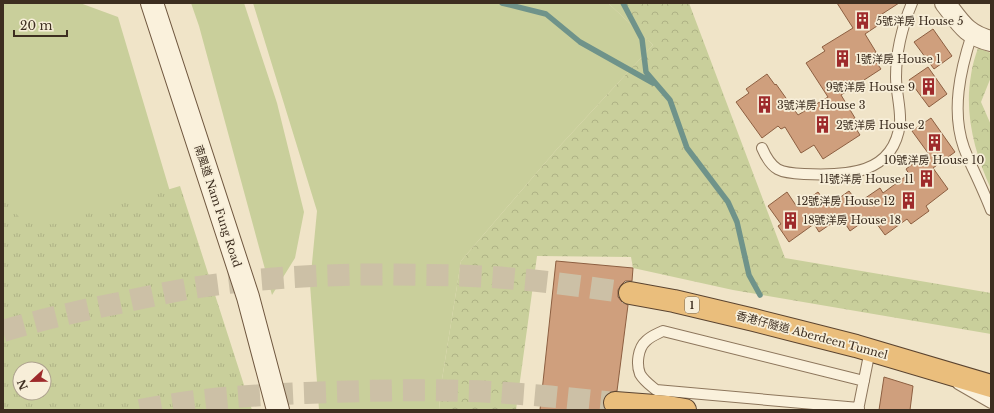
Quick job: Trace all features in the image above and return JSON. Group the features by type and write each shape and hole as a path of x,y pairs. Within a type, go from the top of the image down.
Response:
{"highway":[{"name":"香港仔隧道 Aberdeen Tunnel","path":"630,294 674,301 731,314 870,350 991,386"},
{"path":"615,403 668,407 685,410"}],"main road":[{"name":"南風道 Nam Fung Road","path":"152,3 248,297 278,410"}],"street":[{"path":"945,3 966,30 981,38 991,41"}],"lane":[{"path":"762,148 770,163 779,170 789,173 819,175 855,172 870,168 877,164 889,152 898,132 900,122 896,77 897,59 900,39 912,3"},
{"path":"972,34 964,61 959,89 957,104 958,120 960,135 964,147 991,210"},
{"path":"864,381 663,331 645,342 640,350 638,361 640,374 647,383 656,390 858,409 864,381 870,350"},
{"path":"927,366 991,403"}],"green space":[{"path":"3,3 80,3 118,17 235,410 3,410"},
{"path":"191,3 244,3 277,103 304,212 295,258 272,295 199,26"},
{"path":"253,3 608,3 653,45 557,149 461,261 439,398 440,410 319,410 310,284 317,211"},
{"path":"608,3 689,3 785,258 991,293 991,334 733,290 633,268 631,257 537,256 516,410 440,410 439,398 461,261 557,149 653,45"},
{"path":"978,48 991,53 991,77 981,102 991,125 991,189 980,162 972,134 970,119 969,90 972,68"},
{"path":"180,186 252,410 3,410 3,193 13,210 21,219 42,226 57,223"}],"building":[{"path":"837,3 899,3 876,18 880,24 865,34 876,52 871,55 881,69 841,95 855,118 851,121 860,135 823,159 814,145 801,153 785,127 781,129 778,126 762,138 736,102 749,93 746,89 767,74 798,115 828,97 806,63 825,51 822,47 853,28"},
{"path":"933,29 952,56 934,69 914,42"},
{"name":"9號洋房 House 9","path":"928,67 947,94 929,107 909,80"},
{"path":"931,118 955,152 933,168 948,189 926,206 929,211 911,224 907,219 885,235 871,216 850,231 841,217 819,232 814,224 789,242 778,226 781,224 768,206 787,192 797,207 818,192 828,206 849,191 858,203 880,188 883,193 909,174 906,169 928,153 912,131"},
{"path":"556,261 633,268 632,281 625,281 618,290 618,297 622,302 628,305 617,391 610,392 604,396 603,402 605,410 540,410"},
{"path":"884,377 913,386 910,410 879,410"}],"waterway":[{"path":"502,3 546,14 580,42 653,83"},
{"path":"623,3 642,39 646,72 670,100 687,148 728,202 737,222 749,275 760,295"}],"tunnel":[{"path":"3,331 63,315 183,290 221,284 308,276 395,274 482,276 630,293"},
{"path":"140,410 202,400 244,396 385,390 444,390 502,393 615,403"}],"place":[{"name":"5號洋房 House 5","path":"863,21"},
{"name":"1號洋房 House 1","path":"843,59"},
{"name":"9號洋房 House 9","path":"928,87"},
{"name":"3號洋房 House 3","path":"764,105"},
{"name":"2號洋房 House 2","path":"823,125"},
{"name":"10號洋房 House 10","path":"934,142"},
{"name":"11號洋房 House 11","path":"927,179"},
{"name":"12號洋房 House 12","path":"908,201"},
{"name":"18號洋房 House 18","path":"790,220"}]}
